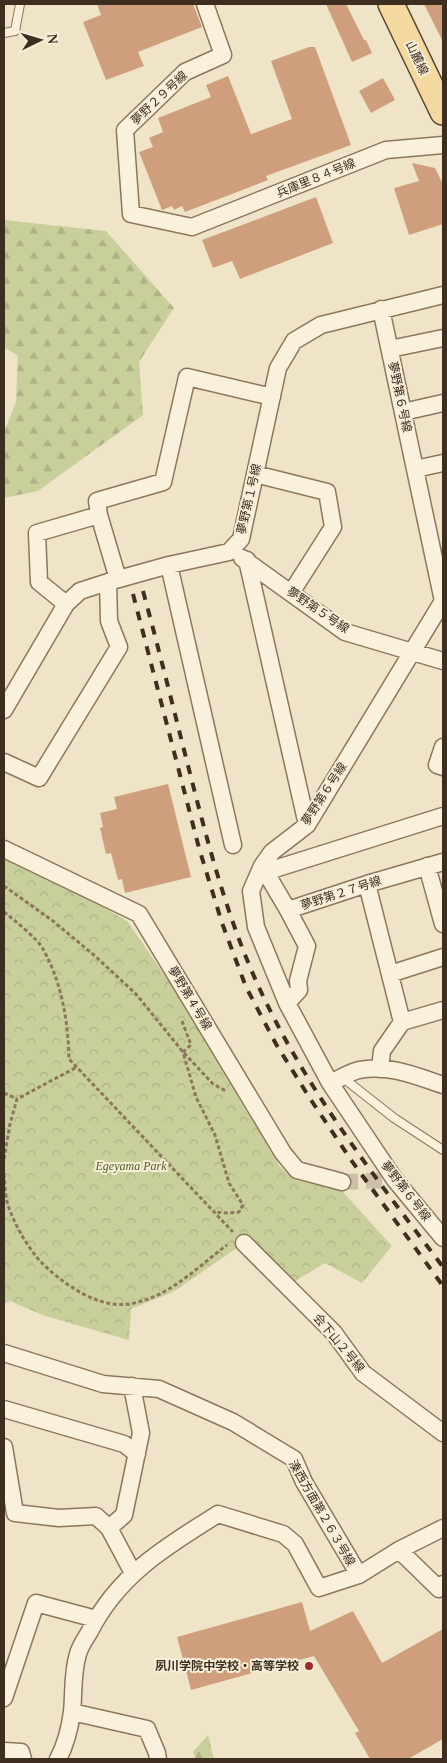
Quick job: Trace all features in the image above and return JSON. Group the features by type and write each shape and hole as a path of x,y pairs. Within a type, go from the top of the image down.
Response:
{"main road":[{"name":"山麓線","path":"391,4 443,112"}],"street":[{"name":"夢野２９号線","path":"192,227 131,214 125,130 184,72 224,55 205,4"},
{"name":"兵庫里８４号線","path":"192,227 386,150 443,145"},
{"name":"夢野第１号線","path":"229,552 241,539 278,368 294,341 321,325 443,295"},
{"name":"夢野第６号線","path":"381,309 415,469 437,535 443,601 307,825 272,852 250,891 256,927 287,1003 336,1080 395,1180 443,1238"},
{"path":"390,349 443,338"},
{"path":"4,762 39,778 119,647 110,622 113,581 97,501 163,482 187,377 272,397"},
{"path":"403,412 443,403"},
{"path":"415,469 443,463"},
{"path":"255,474 327,492 333,527 292,593"},
{"path":"66,604 39,582 37,533 99,515"},
{"path":"4,710 66,604 80,591 169,565 229,552"},
{"name":"夢野第５号線","path":"229,552 247,560 345,632 443,661"},
{"path":"247,560 307,825"},
{"path":"169,565 233,845"},
{"path":"443,747 438,765 443,767"},
{"path":"263,869 443,816"},
{"name":"夢野第４号線","path":"4,849 140,914 283,1153 298,1170 342,1182"},
{"name":"夢野第２７号線","path":"263,869 288,910 443,862"},
{"path":"427,866 443,924"},
{"path":"367,884 402,1022"},
{"path":"287,1003 299,990 298,981 307,946 288,910"},
{"path":"390,974 443,957"},
{"path":"380,1069 382,1051 402,1022 443,1010"},
{"path":"336,1080 358,1070 380,1069 401,1070 443,1085"},
{"name":"会下山２号線","path":"241,1240 334,1333 363,1373 443,1433"},
{"name":"湊西方面第２６３号線","path":"4,1353 103,1384 159,1389 233,1422 294,1459 304,1482 359,1576"},
{"path":"109,1528 124,1515 141,1433 132,1386"},
{"path":"4,1409 124,1444 137,1454"},
{"path":"4,1447 16,1513 60,1518 96,1516 109,1528 133,1574"},
{"path":"58,1759 62,1753 72,1712 74,1675 78,1654 96,1619 109,1599 145,1562 218,1514 283,1534 295,1544 319,1588 359,1576 399,1550 443,1528"},
{"path":"399,1550 439,1589 443,1584"},
{"path":"4,1698 36,1603 96,1619"},
{"path":"72,1712 146,1729 158,1759"},
{"path":"4,1751 21,1752 24,1759"}],"lane":[{"path":"4,33 15,31 20,4"},
{"path":"336,1080 443,1150"}],"path":[{"path":"4,886 53,921 136,994 183,1052 213,1084 229,1093 245,1090"},
{"path":"4,912 43,948 62,998 68,1025 69,1059 241,1240 169,1289 139,1302 120,1305 99,1301 77,1290 55,1274 36,1256 20,1234 8,1206 4,1174"},
{"path":"180,1017 191,1046 183,1052"},
{"path":"183,1052 196,1097 214,1135 229,1183 243,1205 239,1212 215,1212"},
{"path":"4,1158 17,1099 77,1067"},
{"path":"4,1093 17,1099"}],"green space":[{"path":"4,220 106,231 174,308 139,362 143,415 38,491 4,498 4,432 16,402 18,356 4,347"},
{"name":"Egeyama Park","path":"4,858 80,893 127,921 170,983 280,1167 295,1180 342,1191 392,1246 362,1283 325,1263 292,1283 247,1241 173,1292 131,1309 129,1340 45,1316 10,1301 4,1304"},
{"path":"208,1735 214,1759 196,1759 193,1752"}],"building":[{"path":"97,4 193,4 202,27 138,52 144,66 106,80 83,22 101,15"},
{"path":"326,4 346,4 372,53 352,62"},
{"path":"424,4 443,4 443,42"},
{"path":"309,47 315,47 351,145 266,176 268,180 185,212 182,206 174,210 172,206 162,210 139,152 153,147 149,138 163,132 158,118 211,97 206,85 228,76 251,134 292,119 271,61"},
{"path":"383,78 395,100 371,113 359,91"},
{"path":"412,163 435,168 443,184 443,224 409,235 394,188 419,181"},
{"path":"316,197 333,243 240,279 232,261 213,268 202,240"},
{"path":"168,784 191,877 125,893 122,879 118,880 111,853 106,854 100,828 103,827 100,813 117,809 114,797"},
{"path":"302,1602 310,1631 353,1611 382,1663 443,1629 443,1739 408,1759 370,1759 355,1733 359,1731 314,1656 191,1690 177,1637"}],"tunnel":[{"path":"342,1182 395,1180"}],"railway":[{"path":"143,591 214,863 229,912 257,983 296,1059 319,1095 367,1165 443,1267"},
{"path":"133,594 199,848 222,923 246,987 276,1044 309,1097 351,1160 443,1286"}],"place":[{"name":"夙川学院中学校・高等学校","path":"309,1666"}]}
